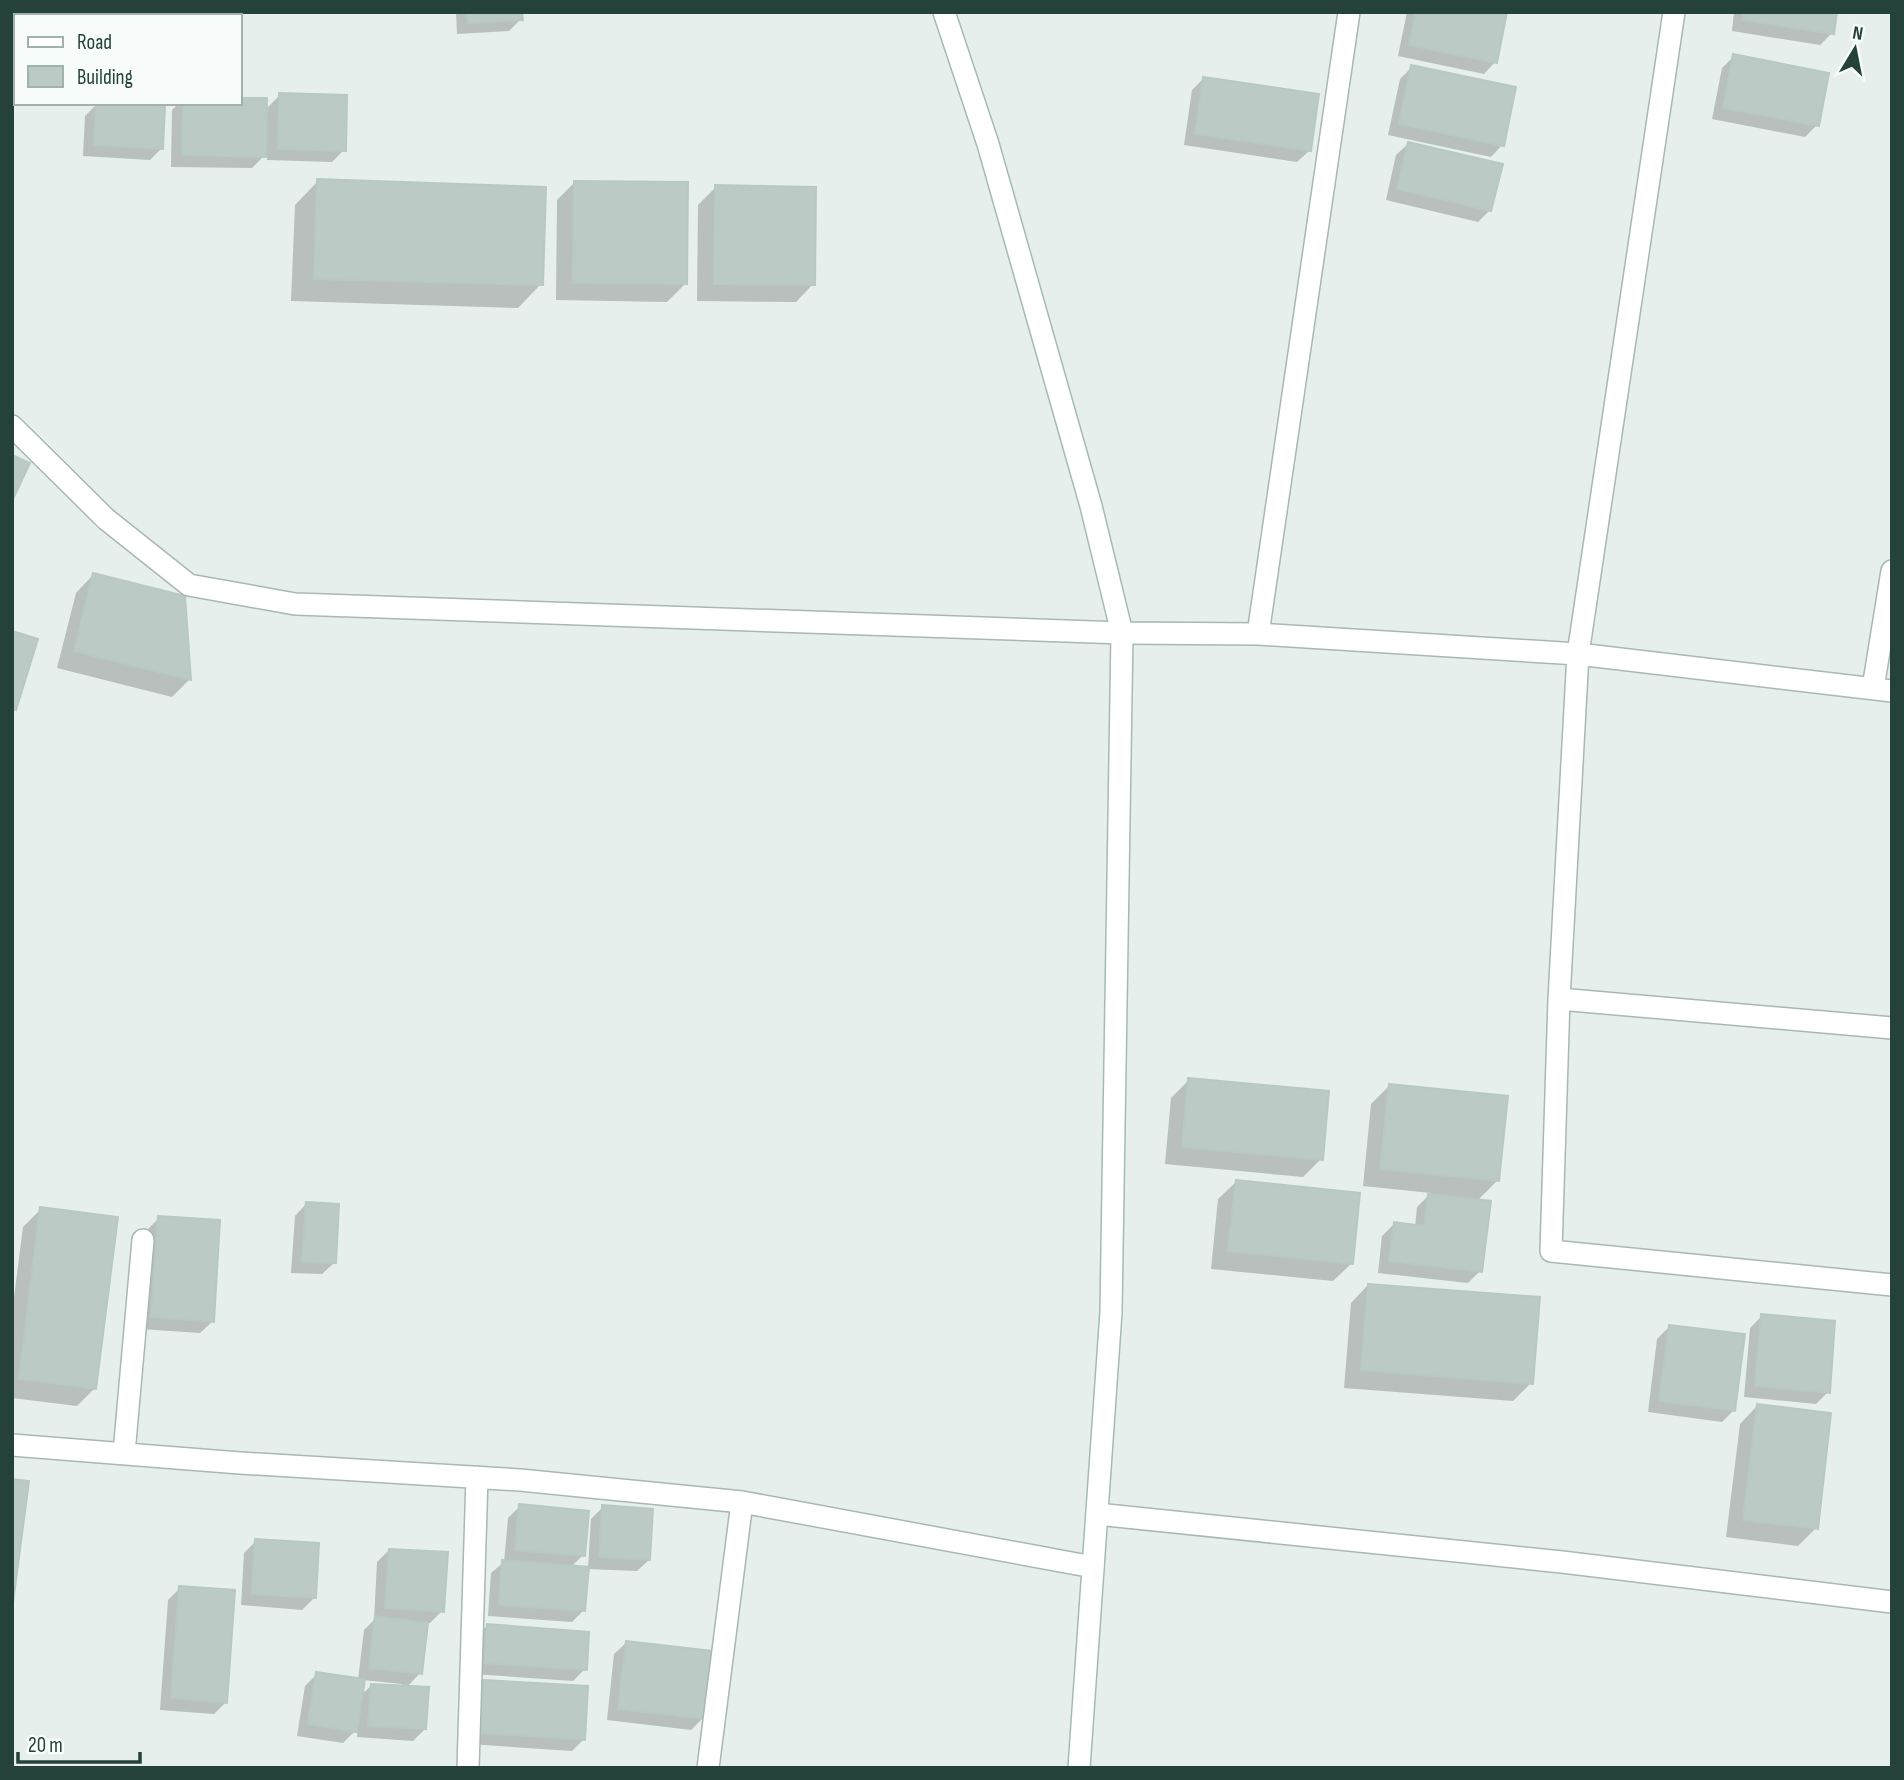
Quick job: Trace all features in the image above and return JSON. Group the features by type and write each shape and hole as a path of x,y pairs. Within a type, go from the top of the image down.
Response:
{"street":[{"path":"944,12 989,144 1087,492 1122,633 1111,1312 1079,1768"},
{"path":"1258,634 1349,12"},
{"path":"1674,12 1578,653 1559,999 1551,1251 1892,1285"},
{"path":"12,426 106,519 189,585 295,604 1122,633 1258,634 1578,653 1882,689 1892,571"},
{"path":"1559,999 1892,1028"},
{"path":"124,1453 143,1240"},
{"path":"12,1444 477,1478 743,1502 1093,1567"},
{"path":"468,1768 477,1478"},
{"path":"708,1768 743,1502"},
{"path":"1097,1514 1562,1562 1816,1595 1892,1602"}],"building":[{"path":"467,12 522,12 523,20 468,23"},
{"path":"1416,12 1507,12 1497,63 1409,45"},
{"path":"1744,12 1837,12 1834,34 1742,20"},
{"path":"1733,54 1829,73 1819,126 1723,108"},
{"path":"1411,65 1516,87 1504,146 1399,124"},
{"path":"1203,77 1319,94 1311,151 1195,134"},
{"path":"279,93 347,95 346,151 278,149"},
{"path":"242,98 267,98 266,157 182,155 183,105 242,105"},
{"path":"96,105 165,106 163,149 94,145"},
{"path":"1408,142 1503,164 1491,211 1397,189"},
{"path":"317,179 546,187 543,285 314,279"},
{"path":"574,181 688,182 687,284 573,283"},
{"path":"715,185 816,187 815,285 714,284"},
{"path":"12,455 30,463 12,501"},
{"path":"93,573 185,596 191,680 74,651"},
{"path":"12,631 38,639 16,710 12,709"},
{"path":"1188,1078 1329,1091 1323,1160 1182,1147"},
{"path":"1389,1084 1508,1096 1499,1181 1380,1169"},
{"path":"1236,1180 1360,1193 1353,1264 1228,1251"},
{"path":"1428,1194 1491,1201 1482,1272 1389,1261 1394,1222 1424,1226"},
{"path":"306,1202 339,1204 336,1263 302,1262"},
{"path":"40,1207 118,1217 96,1389 19,1379"},
{"path":"158,1216 220,1220 214,1322 151,1317"},
{"path":"1368,1284 1540,1297 1533,1384 1361,1370"},
{"path":"1761,1314 1835,1321 1830,1393 1755,1386"},
{"path":"1669,1325 1745,1334 1735,1411 1659,1401"},
{"path":"1757,1404 1831,1413 1818,1529 1743,1520"},
{"path":"12,1479 29,1481 12,1610"},
{"path":"519,1504 589,1511 585,1556 515,1550"},
{"path":"602,1505 653,1509 650,1560 599,1557"},
{"path":"255,1539 319,1543 316,1598 252,1594"},
{"path":"389,1549 448,1552 444,1612 385,1608"},
{"path":"502,1560 589,1567 585,1611 499,1605"},
{"path":"179,1586 235,1590 227,1703 171,1698"},
{"path":"375,1616 428,1623 422,1674 369,1668"},
{"path":"487,1624 589,1632 587,1670 484,1663"},
{"path":"626,1641 712,1651 705,1719 618,1709"},
{"path":"316,1672 365,1679 357,1732 308,1724"},
{"path":"483,1680 588,1686 585,1740 480,1733"},
{"path":"371,1684 429,1687 426,1729 368,1726"}]}
